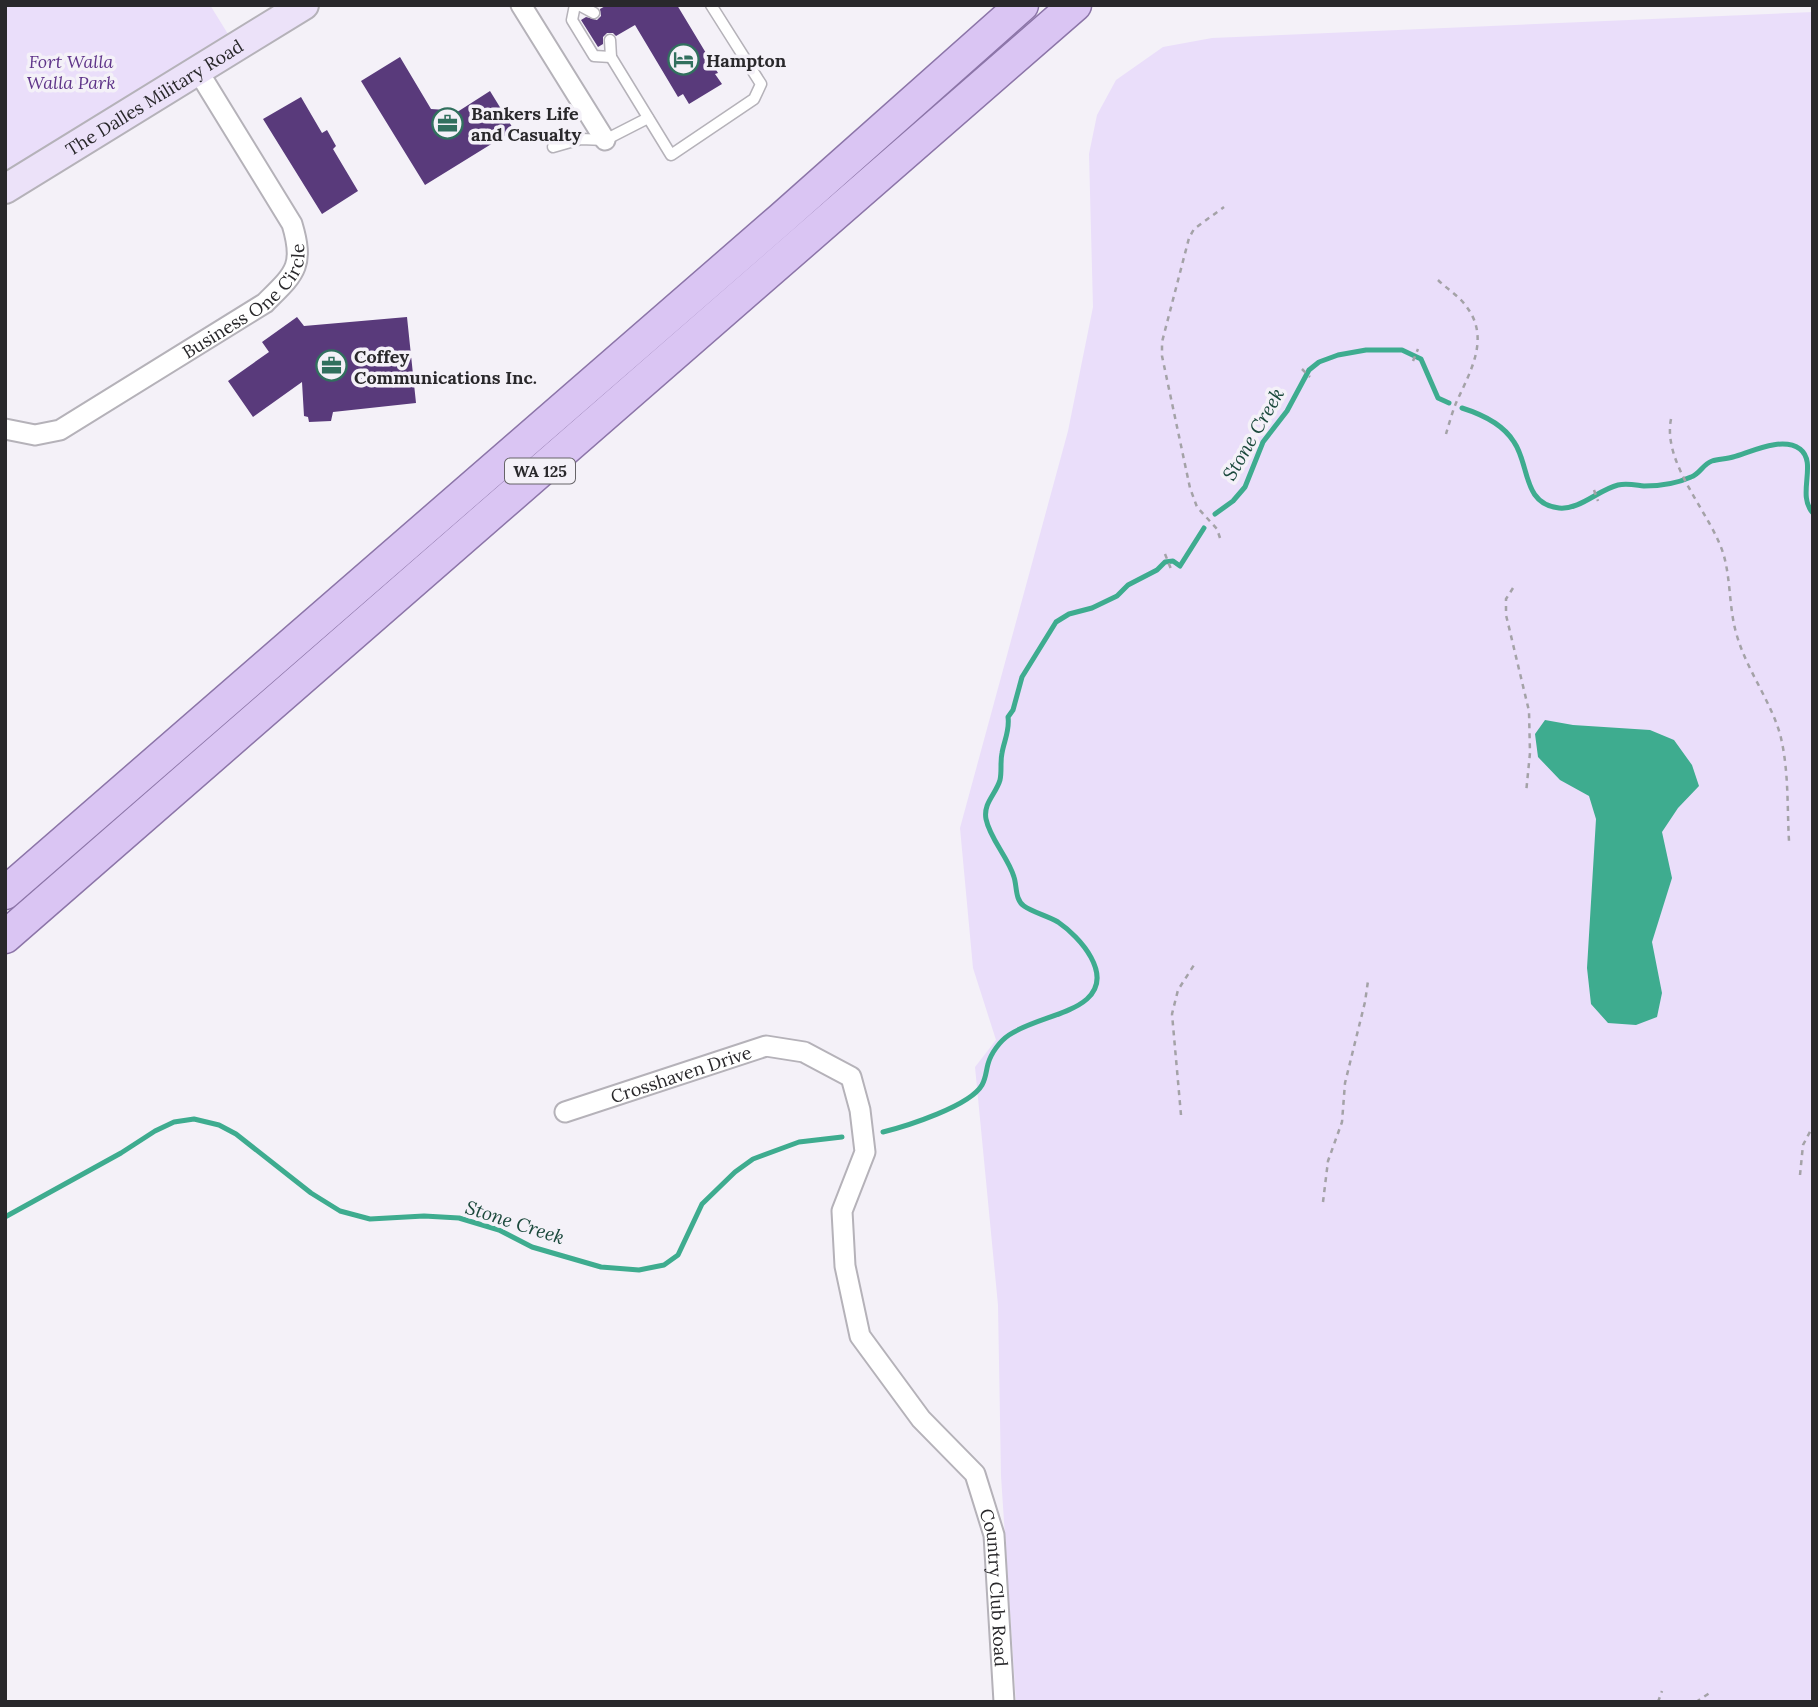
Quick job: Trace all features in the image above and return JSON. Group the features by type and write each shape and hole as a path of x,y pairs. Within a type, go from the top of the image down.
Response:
{"main road":[{"name":"The Dalles Military Road","path":"5,189 304,5"},
{"name":"WA 125","path":"5,892 781,219 1022,5"},
{"name":"WA 125","path":"5,937 1075,5"}],"street":[{"path":"521,5 605,140"},
{"name":"Business One Circle","path":"5,429 35,435 60,430 265,303 292,276 299,248 292,224 198,71"},
{"name":"Crosshaven Drive","path":"565,1112 766,1046 804,1052 851,1077 860,1110 865,1152 842,1211 845,1266 860,1336 921,1419 975,1474"},
{"name":"Country Club Road","path":"975,1474 994,1535 1004,1702"}],"lane":[{"path":"594,13 577,5 572,20 594,56 611,57"},
{"path":"610,40 611,57 671,155 754,99 761,84 711,5"},
{"path":"553,147 581,139 605,140 648,118"}],"path":[{"path":"1220,538 1217,529 1197,507 1190,488 1162,356 1162,342 1189,238 1194,229 1224,207"},
{"path":"1438,280 1464,303 1472,314 1477,339 1475,363 1453,411 1446,434"},
{"path":"1413,361 1418,349"},
{"path":"1301,369 1310,377"},
{"path":"1671,419 1668,431 1683,474 1725,558 1737,636 1780,735 1787,781 1789,841"},
{"path":"1594,490 1598,501"},
{"path":"1166,554 1171,569"},
{"path":"1513,588 1506,599 1506,615 1527,697 1530,753 1527,793"},
{"path":"1181,1115 1172,1014 1178,990 1195,965"},
{"path":"1324,1202 1326,1171 1342,1122 1345,1083 1365,1002 1367,981"},
{"path":"1800,1175 1803,1145 1813,1126"},
{"path":"1658,1702 1661,1691"},
{"path":"1696,1702 1711,1692"}],"green space":[{"name":"Fort Walla Walla Park","path":"5,5 210,5 236,47 5,189"},
{"path":"1813,12 1813,1702 1016,1702 1001,1476 998,1305 975,1067 996,1040 973,968 960,828 1068,431 1093,307 1089,154 1097,115 1116,80 1163,47 1212,38"}],"shaded area":[{"path":"1545,720 1573,725 1650,730 1674,740 1692,765 1699,786 1678,808 1662,832 1672,878 1652,942 1662,993 1657,1017 1636,1025 1608,1023 1591,1004 1587,968 1596,819 1589,796 1560,780 1538,757 1535,734"}],"building":[{"name":"Hampton","path":"607,5 677,5 722,84 689,104 683,94 678,97 635,25 616,36 607,33 603,37 603,44 598,47 581,20 586,17 597,20 601,16 600,9"},
{"name":"Bankers Life and Casualty","path":"400,57 431,109 446,110 451,116 490,91 514,130 425,185 361,81"},
{"path":"301,97 322,133 327,130 336,146 333,149 358,191 322,214 263,119"},
{"name":"Coffey Communications Inc.","path":"297,317 304,326 407,317 416,403 333,412 331,421 309,422 308,417 304,416 302,382 253,417 228,381 269,352 262,342"}],"waterway":[{"name":"Stone Creek","path":"1215,514 1233,501 1245,487 1263,442 1287,411 1309,370 1319,362 1366,350 1402,350 1421,359 1438,398 1449,403"},
{"name":"Stone Creek","path":"1462,408 1477,413 1504,430 1519,451 1533,491 1547,505 1567,508 1618,485 1662,485 1686,479 1712,461 1766,446 1784,444 1793,445 1805,455 1808,471 1806,497 1813,513"},
{"name":"Stone Creek","path":"883,1132 937,1114 965,1100 982,1085 991,1056 1006,1038 1028,1025 1079,1005 1094,989 1097,979 1095,968 1091,957 1076,937 1058,922 1021,903 1011,870 988,826 986,808 1000,780 1008,717 1013,710 1022,677 1056,622 1069,614 1092,608 1117,596 1128,585 1157,570 1165,562 1173,561 1180,566 1204,528"},
{"name":"Stone Creek","path":"5,1217 121,1153 155,1131 174,1122 194,1119 219,1125 236,1134 311,1193 340,1211 370,1219 424,1216 459,1218 499,1230 532,1247 601,1267 639,1270 664,1265 678,1255 702,1204 735,1172 753,1159 799,1142 842,1137"}],"place":[{"name":"Hampton","path":"683,60"},
{"name":"Bankers Life and Casualty","path":"448,123"},
{"name":"Coffey Communications Inc.","path":"331,366"}]}
